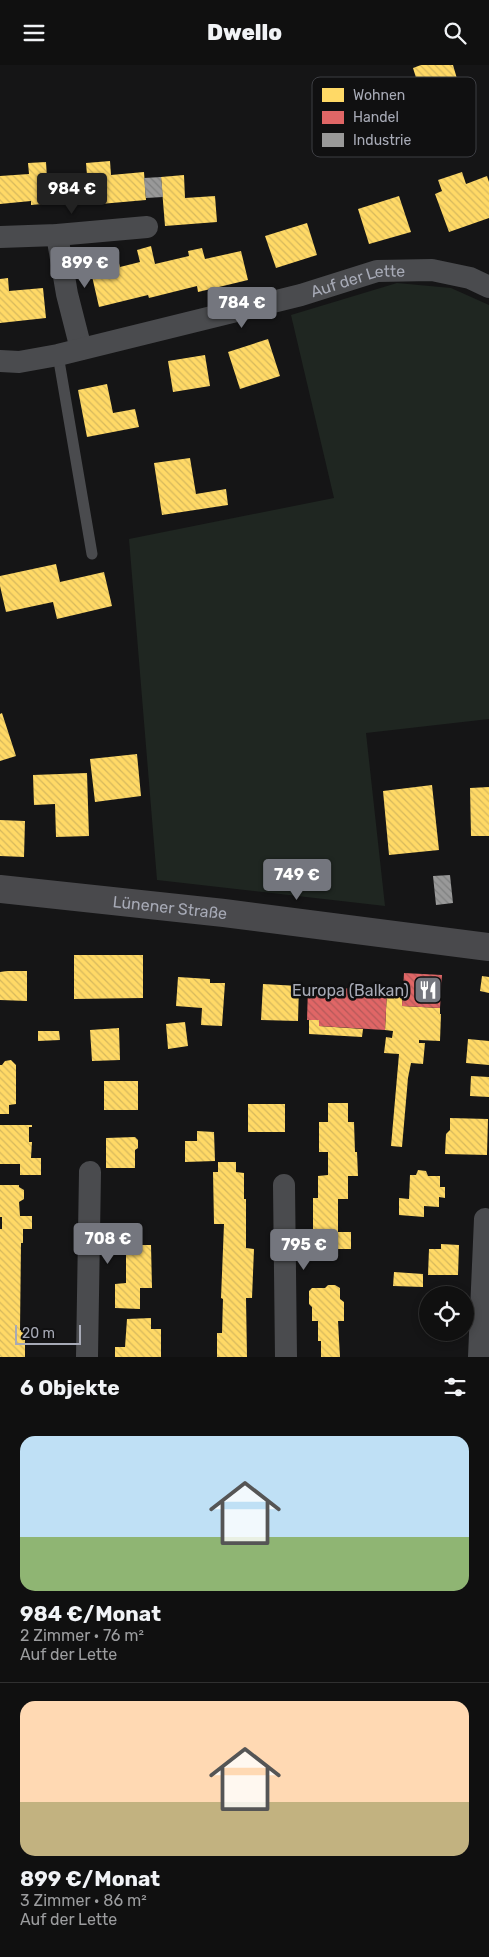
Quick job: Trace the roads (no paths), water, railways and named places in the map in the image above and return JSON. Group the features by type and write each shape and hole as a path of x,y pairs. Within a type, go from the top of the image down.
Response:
{"main road":[{"name":"Lünener Straße","path":"0,889 224,913 489,947"}],"street":[{"path":"0,237 58,235 147,227"},
{"path":"58,235 67,294 81,349"},
{"name":"Auf der Lette","path":"0,361 19,362 58,355 301,295 377,271 432,269 470,278 489,287"},
{"path":"87,1357 90,1172"},
{"path":"284,1185 286,1357"},
{"path":"479,1357 485,1219"}],"lane":[{"path":"58,355 92,554"}],"place":[{"name":"Europa (Balkan)","path":"428,990"}]}
